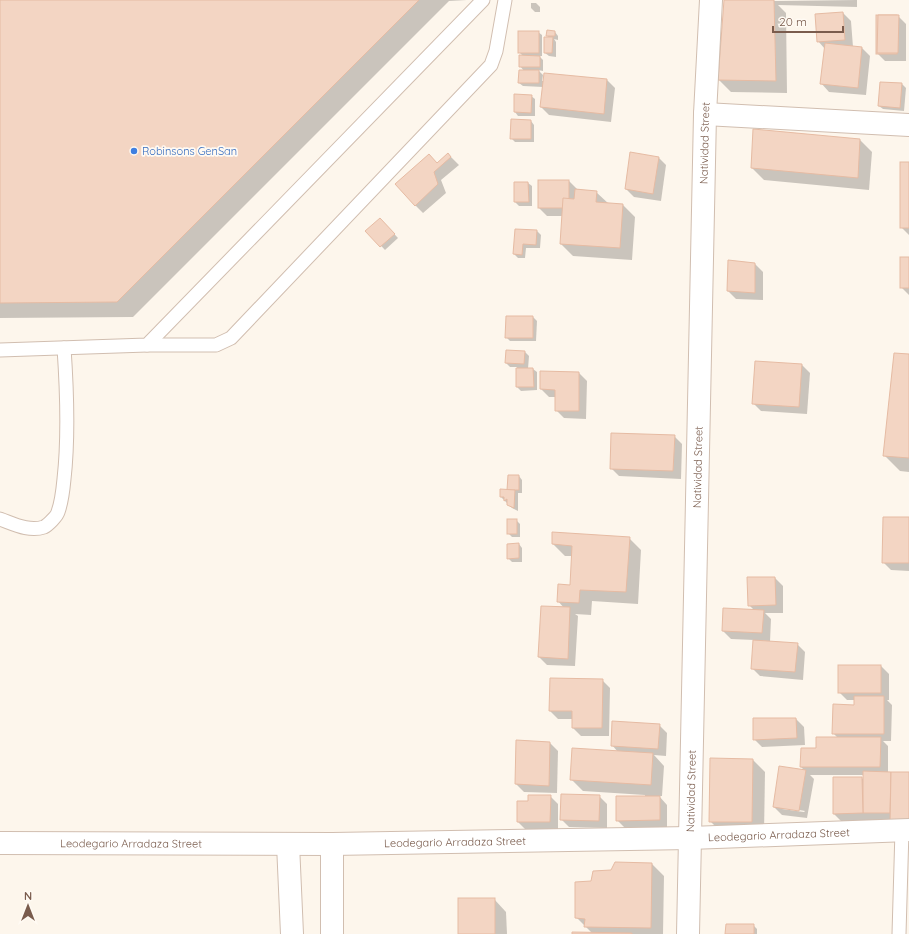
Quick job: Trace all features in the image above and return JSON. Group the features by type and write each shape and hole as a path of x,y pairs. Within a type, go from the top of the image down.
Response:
{"street":[{"name":"Natividad Street","path":"688,934 706,114 711,0"},
{"path":"706,114 909,125"},
{"name":"Leodegario Arradaza Street","path":"0,843 332,844 690,838 906,830"},
{"path":"288,844 292,934"},
{"path":"332,844 332,934"}],"lane":[{"path":"147,346 483,0"},
{"path":"0,350 216,345 231,338 491,64 496,51 505,0"},
{"path":"0,519 28,529 34,529 46,526 58,513 62,496 66,458 67,392 64,348"},
{"path":"899,934 906,830"}],"building":[{"name":"Robinsons GenSan","path":"0,0 419,0 117,302 0,303"},
{"path":"724,0 774,0 776,81 718,80"},
{"path":"843,12 845,40 817,42 815,14"},
{"path":"876,15 897,15 897,54 876,54"},
{"path":"878,15 899,15 898,53 877,53"},
{"path":"547,30 555,31 555,36 546,36"},
{"path":"518,31 539,31 539,53 518,53"},
{"path":"544,37 553,37 552,53 544,53"},
{"path":"825,43 862,47 858,88 820,84"},
{"path":"519,55 540,56 540,67 519,67"},
{"path":"519,70 539,70 539,83 518,83"},
{"path":"544,73 607,79 604,114 540,107"},
{"path":"880,82 902,83 900,108 878,106"},
{"path":"514,94 532,95 531,113 514,112"},
{"path":"511,119 531,120 531,139 510,139"},
{"path":"753,129 860,139 858,178 751,168"},
{"path":"630,152 659,157 653,194 625,189"},
{"path":"448,153 451,157 434,172 438,184 415,206 395,184 429,154 437,163"},
{"path":"900,162 909,162 909,228 900,228"},
{"path":"538,180 569,180 569,208 538,208"},
{"path":"514,182 528,182 529,202 514,202"},
{"path":"575,189 597,191 596,202 623,204 620,248 560,244 563,198 574,199"},
{"path":"380,218 395,234 380,247 365,231"},
{"path":"515,229 537,230 536,245 523,244 522,255 513,254"},
{"path":"900,257 909,257 909,288 900,288"},
{"path":"728,260 755,263 755,293 727,291"},
{"path":"506,316 533,316 533,338 505,338"},
{"path":"506,350 525,351 524,364 505,363"},
{"path":"894,353 909,354 909,458 883,456"},
{"path":"755,361 802,364 799,407 752,404"},
{"path":"516,368 533,368 534,387 516,387"},
{"path":"540,371 579,372 579,411 555,411 555,390 540,389"},
{"path":"611,433 675,435 673,471 610,469"},
{"path":"508,475 519,475 519,490 507,490"},
{"path":"500,489 515,490 514,508 507,505 507,499 504,501 504,497 500,497"},
{"path":"883,517 909,517 909,563 882,563"},
{"path":"507,519 517,519 517,534 507,534"},
{"path":"552,532 630,537 626,592 580,590 579,603 557,602 558,584 570,585 572,546 552,544"},
{"path":"519,543 519,558 507,559 507,544"},
{"path":"747,577 775,577 776,605 748,606"},
{"path":"541,606 570,607 568,659 538,657"},
{"path":"723,608 764,610 762,633 722,631"},
{"path":"753,640 798,643 795,672 751,669"},
{"path":"838,665 881,665 881,693 838,693"},
{"path":"550,678 603,679 602,728 572,728 572,711 549,711"},
{"path":"854,696 884,696 884,734 832,734 833,704 854,705"},
{"path":"753,718 796,718 797,738 753,740"},
{"path":"612,721 660,724 658,749 611,746"},
{"path":"816,737 881,737 880,767 800,767 801,748 816,748"},
{"path":"516,740 550,742 549,786 515,784"},
{"path":"572,748 653,753 651,785 570,780"},
{"path":"710,758 753,759 752,822 709,822"},
{"path":"779,766 806,770 799,811 773,807"},
{"path":"863,771 891,772 890,813 863,813"},
{"path":"891,772 909,772 909,823 890,823"},
{"path":"833,777 862,777 863,813 833,814"},
{"path":"561,794 600,795 599,821 560,820"},
{"path":"528,795 551,795 550,822 517,822 517,801 528,801"},
{"path":"616,796 660,796 660,820 616,821"},
{"path":"615,862 652,863 651,928 584,927 585,919 575,918 575,882 591,881 593,871 611,870"},
{"path":"458,898 495,898 495,934 458,934"},
{"path":"726,924 754,924 754,934 725,934"},
{"path":"572,932 632,933 632,934 572,934"}],"place":[{"name":"Robinsons GenSan","path":"134,151"}]}
